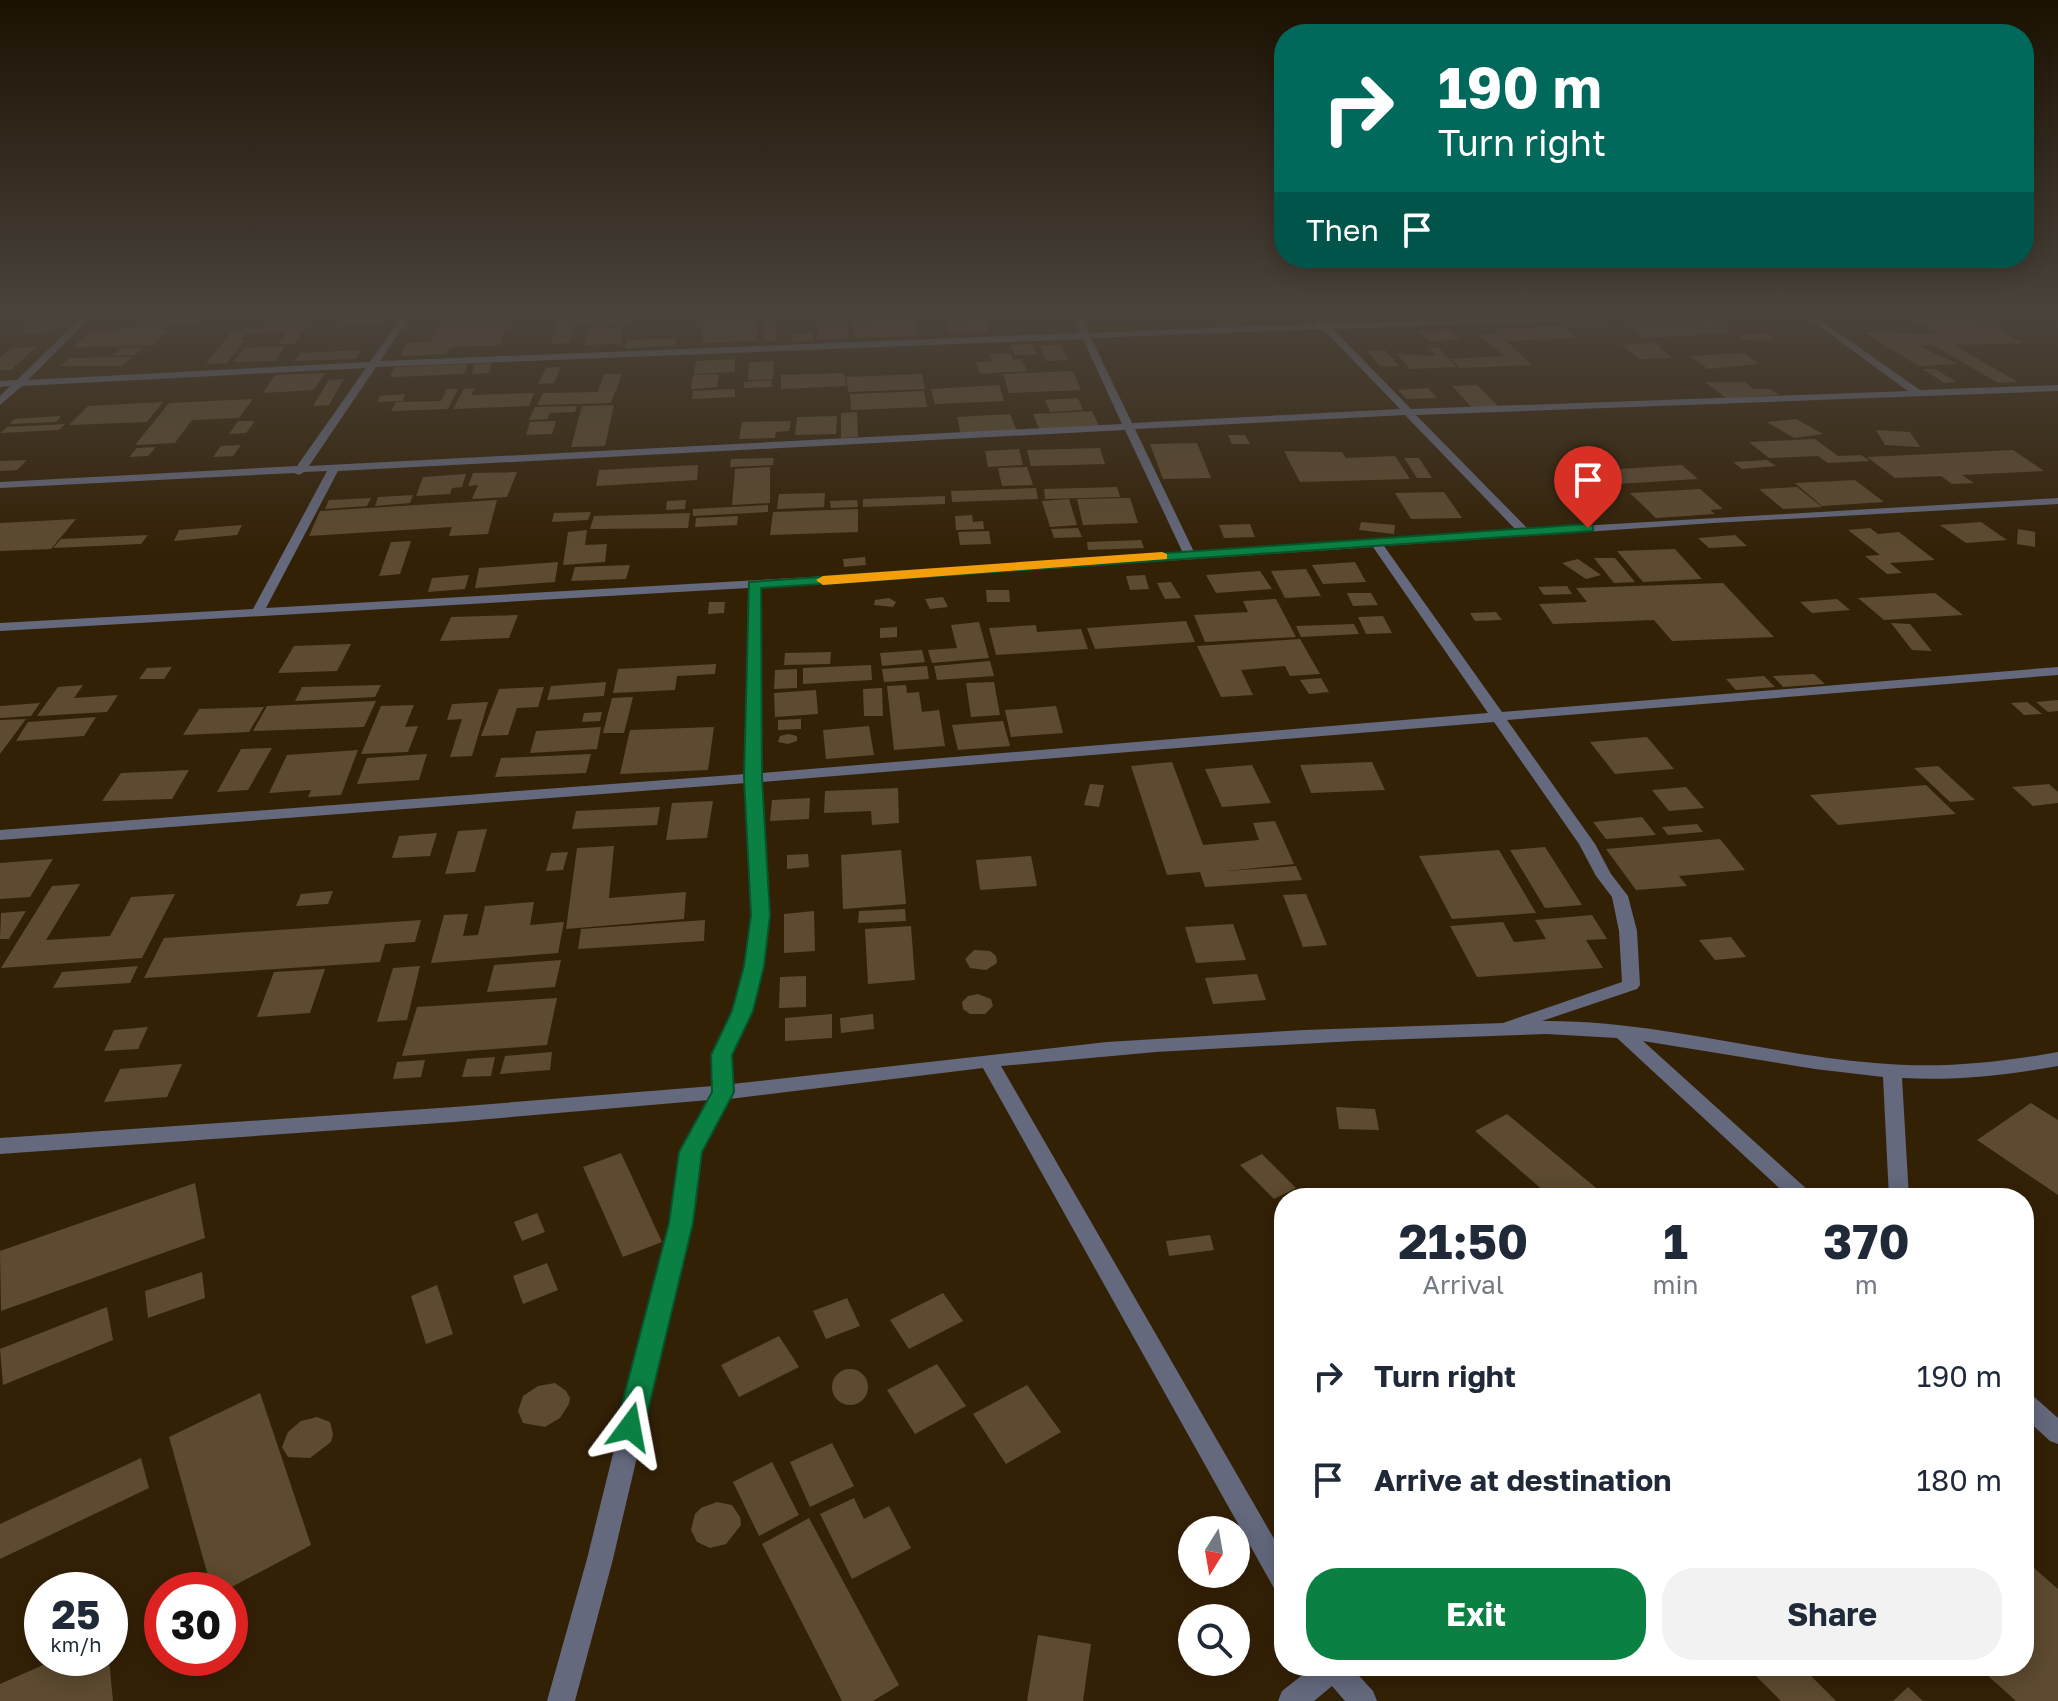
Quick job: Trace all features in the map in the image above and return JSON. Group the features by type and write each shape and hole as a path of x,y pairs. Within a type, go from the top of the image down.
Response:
{"street":[{"path":"299,472 352,394"},
{"path":"1112,394 1189,554"},
{"path":"1391,394 1525,533"},
{"path":"0,485 299,472 1409,412 1932,394"},
{"path":"258,611 334,468"},
{"path":"0,627 754,585 1375,542 2058,501"},
{"path":"1375,542 1587,844 1604,876 1620,896 1631,956 1631,985 1566,1004 1501,1029"},
{"path":"561,1701 600,1559 681,1223 691,1152 723,1092 721,1055 742,1011 754,966 761,915 753,778 754,585"},
{"path":"0,835 753,778 2058,671"},
{"path":"0,1146 723,1092 1105,1049 1501,1029 1574,1028 1623,1033 1848,1069 1925,1075 2002,1070 2058,1059"},
{"path":"1623,1033 1792,1188"},
{"path":"989,1062 1274,1563"},
{"path":"1892,1073 1898,1188"},
{"path":"2034,1411 2058,1433"},
{"path":"1292,1701 1323,1676"},
{"path":"1342,1676 1363,1701"}],"building":[{"path":"320,394 335,394 329,405 313,406"},
{"path":"405,394 403,401 377,402 380,396"},
{"path":"444,394 455,394 448,409 391,411 396,402 441,401"},
{"path":"461,394 533,394 529,406 453,409"},
{"path":"542,394 614,394 611,403 537,405"},
{"path":"693,394 735,394 735,397 692,399"},
{"path":"850,394 925,394 927,407 851,410"},
{"path":"932,394 1002,394 1004,401 935,404"},
{"path":"1402,394 1434,394 1437,398 1407,399"},
{"path":"1460,394 1486,394 1500,408 1474,410"},
{"path":"1721,394 1779,395 1726,398"},
{"path":"1078,398 1083,410 1050,412 1045,400"},
{"path":"253,399 239,418 192,420 175,443 135,445 169,403"},
{"path":"163,402 147,422 69,425 88,406"},
{"path":"614,405 605,446 571,447 582,406"},
{"path":"577,406 575,412 550,413 547,419 529,420 535,407"},
{"path":"1092,411 1099,426 1039,429 1033,414"},
{"path":"857,412 858,437 841,438 841,413"},
{"path":"1010,414 1017,431 961,434 957,417"},
{"path":"61,416 56,422 9,424 15,419"},
{"path":"837,416 836,434 795,435 797,417"},
{"path":"1796,419 1823,434 1794,438 1767,422"},
{"path":"238,421 255,421 246,433 229,434"},
{"path":"556,421 552,434 526,435 530,422"},
{"path":"791,421 789,431 776,432 775,438 739,439 742,422"},
{"path":"65,424 59,430 1,433 7,427"},
{"path":"1876,430 1910,432 1920,447 1885,445"},
{"path":"1228,435 1245,435 1250,444 1232,444"},
{"path":"1815,439 1838,456 1861,455 1870,461 1828,463 1818,456 1769,458 1749,442"},
{"path":"1197,443 1211,478 1163,479 1150,444"},
{"path":"241,445 233,456 213,457 221,446"},
{"path":"156,447 148,456 129,457 137,448"},
{"path":"1100,448 1105,464 1031,466 1027,450"},
{"path":"1019,449 1023,465 988,467 985,451"},
{"path":"2013,450 2044,471 1962,475 1974,483 1952,484 1941,476 1895,478 1867,457"},
{"path":"1284,451 1342,452 1346,458 1395,456 1410,479 1300,482"},
{"path":"774,458 773,465 730,467 731,459"},
{"path":"1404,458 1419,458 1432,478 1417,478"},
{"path":"27,460 17,470 0,471 0,461"},
{"path":"1767,460 1776,466 1742,469 1733,462"},
{"path":"698,465 697,480 596,486 599,470"},
{"path":"1682,465 1698,479 1617,484 1603,470"},
{"path":"770,467 770,503 732,505 735,469"},
{"path":"1027,467 1033,485 1002,486 998,468"},
{"path":"517,472 507,497 472,499 478,485 468,486 473,473"},
{"path":"466,474 462,487 452,488 450,494 416,496 423,477"},
{"path":"1855,480 1884,502 1822,506 1795,483"},
{"path":"1117,487 1120,497 1045,499 1044,489"},
{"path":"1797,487 1822,507 1783,509 1759,489"},
{"path":"1036,488 1038,499 952,502 951,491"},
{"path":"1700,489 1723,509 1710,510 1715,514 1656,518 1630,493"},
{"path":"1444,492 1462,518 1411,519 1395,493"},
{"path":"825,493 824,507 777,509 779,494"},
{"path":"413,495 410,503 375,506 378,497"},
{"path":"945,496 945,504 863,507 863,499"},
{"path":"371,498 367,506 325,509 329,500"},
{"path":"1130,498 1138,523 1083,525 1077,499"},
{"path":"1069,499 1077,525 1050,527 1042,501"},
{"path":"497,500 488,534 449,536 452,527 309,536 320,511"},
{"path":"686,500 685,509 666,510 667,501"},
{"path":"857,500 858,507 831,508 830,501"},
{"path":"768,505 768,512 693,516 693,509"},
{"path":"858,509 858,532 770,535 773,512"},
{"path":"591,512 588,520 552,522 554,513"},
{"path":"690,513 688,528 590,529 594,516"},
{"path":"972,515 973,522 983,521 984,529 956,530 955,516"},
{"path":"738,516 737,525 695,527 696,518"},
{"path":"76,519 51,549 0,551 0,523"},
{"path":"1361,522 1395,525 1394,534 1359,530"},
{"path":"1981,522 2007,540 1966,543 1940,525"},
{"path":"1250,524 1255,537 1224,538 1219,525"},
{"path":"242,525 237,535 174,541 179,530"},
{"path":"1078,528 1082,537 1054,538 1051,529"},
{"path":"1870,528 1878,534 1899,532 1935,560 1890,563 1902,573 1887,574 1865,556 1880,555 1848,530"},
{"path":"2018,529 2035,532 2035,547 2017,544"},
{"path":"587,530 585,545 607,544 605,562 563,565 568,532"},
{"path":"989,531 991,544 960,545 958,532"},
{"path":"148,535 141,544 53,548 61,539"},
{"path":"1735,535 1747,546 1709,548 1698,538"},
{"path":"1141,540 1144,548 1088,550 1087,542"},
{"path":"411,541 400,574 379,576 391,542"},
{"path":"1675,549 1702,579 1643,582 1617,551"},
{"path":"865,557 866,565 844,567 843,559"},
{"path":"1594,558 1615,558 1635,582 1614,583"},
{"path":"1578,559 1601,575 1586,579 1562,563"},
{"path":"558,562 555,582 475,588 479,568"},
{"path":"1355,562 1366,582 1323,584 1312,565"},
{"path":"630,565 626,579 571,581 575,567"},
{"path":"1306,569 1321,596 1285,598 1271,571"},
{"path":"1260,571 1272,589 1216,593 1206,575"},
{"path":"469,575 465,589 428,592 432,578"},
{"path":"1145,575 1149,589 1130,590 1126,576"},
{"path":"1171,582 1181,598 1165,599 1157,583"},
{"path":"1723,583 1774,637 1672,641 1654,620 1553,624 1539,604 1587,602 1576,588"},
{"path":"1567,586 1572,594 1544,595 1538,587"},
{"path":"986,590 1009,590 1010,602 987,602"},
{"path":"1347,593 1371,593 1378,605 1353,606"},
{"path":"1935,593 1963,615 1884,620 1858,598"},
{"path":"943,597 948,607 930,609 925,599"},
{"path":"889,598 896,602 893,607 874,605 875,600"},
{"path":"1276,599 1296,637 1205,642 1194,615 1248,612 1243,601"},
{"path":"1837,599 1850,610 1812,613 1800,602"},
{"path":"709,602 725,602 724,613 708,614"},
{"path":"1496,612 1502,620 1475,621 1470,613"},
{"path":"518,615 509,638 440,641 451,617"},
{"path":"1383,616 1392,633 1366,634 1358,617"},
{"path":"1186,621 1195,642 1095,649 1087,628"},
{"path":"979,622 989,658 932,663 928,650 957,648 951,625"},
{"path":"1891,623 1910,624 1932,651 1912,650"},
{"path":"1354,624 1359,634 1301,637 1296,626"},
{"path":"1036,625 1037,632 1081,629 1088,649 996,655 989,628"},
{"path":"897,627 897,637 880,638 880,628"},
{"path":"1300,639 1320,674 1290,676 1285,666 1241,670 1253,695 1221,697 1197,646"},
{"path":"351,644 337,671 278,673 294,646"},
{"path":"922,650 925,662 882,666 880,653"},
{"path":"831,652 830,664 784,665 785,653"},
{"path":"990,661 994,676 937,680 934,666"},
{"path":"716,664 715,674 677,676 675,690 613,693 618,669"},
{"path":"871,665 872,680 803,684 803,668"},
{"path":"927,666 929,679 884,682 882,669"},
{"path":"172,667 164,679 139,679 147,668"},
{"path":"797,669 797,688 774,689 775,670"},
{"path":"1814,674 1825,684 1783,687 1773,676"},
{"path":"1764,676 1775,687 1736,690 1726,679"},
{"path":"1321,678 1329,692 1309,694 1300,680"},
{"path":"606,682 604,696 547,700 551,686"},
{"path":"994,682 1000,715 971,717 966,683"},
{"path":"83,685 74,698 118,695 107,712 37,716 58,687"},
{"path":"381,685 375,697 295,701 302,687"},
{"path":"906,685 907,693 919,692 922,712 939,710 945,746 894,750 887,686"},
{"path":"544,687 538,707 517,708 508,735 481,736 499,689"},
{"path":"882,688 883,716 864,716 863,689"},
{"path":"816,690 818,714 775,717 774,693"},
{"path":"633,697 624,733 603,733 612,698"},
{"path":"2058,700 2058,711 2048,712 2036,702"},
{"path":"376,701 364,727 253,731 267,706"},
{"path":"488,702 472,756 450,757 462,719 447,720 452,704"},
{"path":"2027,702 2042,714 2024,715 2011,703"},
{"path":"40,703 31,716 0,718 0,706"},
{"path":"414,705 405,727 418,726 408,752 361,754 381,706"},
{"path":"1056,706 1063,733 1011,737 1005,710"},
{"path":"264,707 249,732 183,735 199,709"},
{"path":"602,712 600,721 582,722 584,713"},
{"path":"96,717 84,736 16,741 28,722"},
{"path":"26,719 0,754 0,720"},
{"path":"801,719 801,729 778,730 778,720"},
{"path":"1003,721 1010,746 958,750 952,725"},
{"path":"869,726 874,755 826,759 823,730"},
{"path":"601,727 597,749 530,753 536,731"},
{"path":"714,727 708,770 620,774 630,730"},
{"path":"780,736 797,736 797,741 788,744 778,742"},
{"path":"1647,737 1674,769 1615,774 1590,742"},
{"path":"272,748 248,790 217,792 241,749"},
{"path":"358,750 341,795 308,797 311,790 269,793 287,755"},
{"path":"427,754 419,780 357,784 367,758"},
{"path":"591,754 586,773 495,777 501,758"},
{"path":"1172,762 1203,845 1259,840 1253,823 1275,821 1294,864 1227,871 1296,866 1302,880 1205,887 1200,872 1167,875 1131,766"},
{"path":"1372,762 1385,790 1311,793 1300,765"},
{"path":"1252,765 1271,803 1222,807 1205,769"},
{"path":"1938,766 1975,800 1950,802 1914,768"},
{"path":"189,770 172,799 102,801 121,773"},
{"path":"1090,784 1104,785 1099,807 1084,805"},
{"path":"2049,784 2058,792 2058,803 2033,806 2012,787"},
{"path":"1926,785 1956,814 1838,825 1810,795"},
{"path":"1686,787 1704,808 1669,811 1652,790"},
{"path":"898,788 899,823 872,825 871,811 824,813 825,791"},
{"path":"810,798 809,819 770,821 772,800"},
{"path":"713,801 707,838 666,840 672,803"},
{"path":"660,807 657,825 572,829 576,811"},
{"path":"1642,817 1656,835 1606,839 1593,822"},
{"path":"1697,824 1703,832 1668,835 1662,827"},
{"path":"487,829 475,872 445,874 458,831"},
{"path":"437,833 430,856 392,858 399,836"},
{"path":"1720,839 1745,870 1679,876 1687,886 1636,890 1606,849"},
{"path":"614,846 609,898 686,892 684,919 566,929 577,848"},
{"path":"1545,847 1582,905 1545,908 1510,850"},
{"path":"901,850 906,904 843,909 841,855"},
{"path":"1499,850 1536,913 1452,919 1419,856"},
{"path":"568,852 563,870 546,871 551,853"},
{"path":"808,854 809,867 787,869 787,855"},
{"path":"1031,856 1037,886 980,890 976,860"},
{"path":"53,859 30,897 0,899 0,863"},
{"path":"80,884 46,940 110,936 131,897 175,894 142,958 1,968 52,886"},
{"path":"333,891 328,904 296,906 301,894"},
{"path":"1306,894 1327,945 1303,947 1283,895"},
{"path":"534,902 530,925 564,922 558,953 431,963 444,915 468,914 463,936 478,935 485,906"},
{"path":"905,909 906,921 858,923 859,911"},
{"path":"26,911 9,939 0,939 1,913"},
{"path":"814,911 815,951 784,953 784,914"},
{"path":"1592,915 1607,939 1586,940 1603,968 1477,977 1450,926 1503,922 1514,942 1546,939 1535,920"},
{"path":"421,920 415,942 385,944 380,962 144,978 164,938"},
{"path":"705,920 704,941 578,949 581,929"},
{"path":"1233,924 1246,960 1196,963 1185,927"},
{"path":"911,926 915,980 868,984 865,929"},
{"path":"1731,937 1746,957 1715,960 1699,940"},
{"path":"974,950 990,951 996,956 997,963 986,970 970,968 965,959"},
{"path":"561,960 555,987 487,992 494,965"},
{"path":"138,966 130,983 53,988 62,972"},
{"path":"420,966 407,1020 377,1022 393,968"},
{"path":"325,969 310,1013 257,1017 274,972"},
{"path":"1257,974 1266,1000 1213,1004 1205,978"},
{"path":"806,976 806,1007 779,1008 780,977"},
{"path":"978,994 991,999 993,1006 985,1014 970,1014 963,1009 962,1002 968,996"},
{"path":"557,998 547,1045 402,1056 417,1007"},
{"path":"832,1014 832,1038 785,1041 785,1018"},
{"path":"873,1014 874,1029 841,1033 840,1018"},
{"path":"148,1027 138,1049 104,1051 114,1030"},
{"path":"552,1052 550,1070 500,1074 505,1056"},
{"path":"495,1057 491,1076 462,1077 467,1059"},
{"path":"425,1060 421,1077 393,1079 397,1062"},
{"path":"182,1064 167,1097 104,1102 120,1069"},
{"path":"2031,1103 2058,1120 2058,1195 1977,1140"},
{"path":"1336,1107 1375,1109 1379,1130 1339,1129"},
{"path":"1507,1114 1596,1188 1541,1188 1475,1131"},
{"path":"621,1153 662,1242 623,1257 583,1167"},
{"path":"1262,1154 1296,1188 1274,1188 1274,1199 1240,1165"},
{"path":"195,1183 205,1238 1,1311 0,1251"},
{"path":"537,1213 545,1232 522,1241 514,1222"},
{"path":"1210,1235 1214,1250 1169,1256 1166,1241"},
{"path":"547,1263 558,1290 523,1304 513,1276"},
{"path":"202,1272 205,1298 148,1318 145,1291"},
{"path":"437,1285 453,1334 426,1344 411,1296"},
{"path":"943,1293 963,1321 909,1349 890,1320"},
{"path":"847,1298 860,1326 826,1339 813,1311"},
{"path":"107,1307 113,1340 3,1385 0,1349"},
{"path":"779,1336 799,1367 739,1397 721,1365"},
{"path":"937,1364 966,1406 915,1434 887,1390"},
{"path":"850,1369 863,1374 868,1387 863,1400 850,1405 837,1400 832,1387 837,1374"},
{"path":"555,1383 570,1398 560,1418 545,1427 523,1423 518,1411 523,1396 538,1386"},
{"path":"1027,1385 1061,1432 1006,1464 973,1414"},
{"path":"260,1393 311,1545 248,1578 248,1572 207,1572 169,1437"},
{"path":"317,1417 330,1422 331,1442 310,1458 288,1457 282,1447 288,1432 301,1421"},
{"path":"832,1443 854,1486 810,1507 790,1462"},
{"path":"141,1458 149,1488 0,1559 0,1524"},
{"path":"772,1462 799,1515 759,1536 733,1482"},
{"path":"854,1498 864,1519 889,1506 911,1548 852,1579 820,1514"},
{"path":"717,1502 732,1505 741,1525 726,1544 710,1548 697,1542 691,1530 695,1514"},
{"path":"809,1518 899,1685 873,1701 842,1701 762,1544"},
{"path":"2034,1568 2058,1589 2058,1701 2016,1701 1988,1676 2034,1676"},
{"path":"1038,1635 1091,1644 1083,1701 1027,1701"},
{"path":"24,1673 24,1676 111,1676 113,1701 0,1701 0,1684"},
{"path":"1756,1676 1811,1676 1836,1701 1781,1701"},
{"path":"1908,1687 1923,1701 1893,1701"}],"slow traffic":[{"path":"823,580 1162,556"}],"route":[{"path":"630,1427 681,1223 691,1152 723,1092 721,1055 742,1011 754,966 761,915 753,778 754,585 1588,528"}]}
